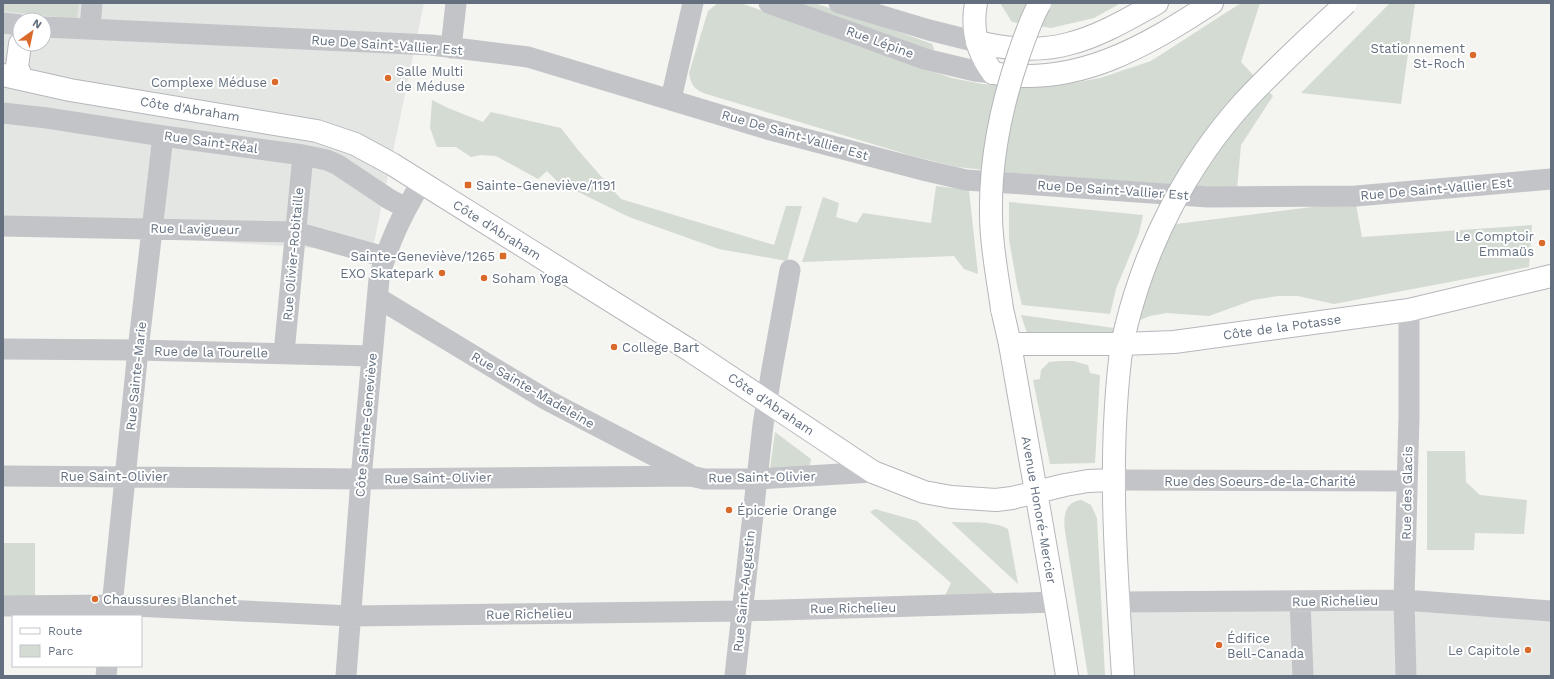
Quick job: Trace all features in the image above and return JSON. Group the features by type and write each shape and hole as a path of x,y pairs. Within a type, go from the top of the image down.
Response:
{"main road":[{"path":"976,3 974,19 975,36 983,58 993,73 1020,77 1038,76 1087,68 1147,43 1212,3"},
{"name":"Avenue Honoré-Mercier","path":"1040,3 1007,86 997,129 991,216 1002,309 1010,344 1035,492 1056,602 1067,676"},
{"path":"977,42 1010,48 1044,48 1067,44 1095,35 1157,3"},
{"path":"1123,676 1118,602 1113,480 1117,388 1124,336 1146,262 1164,222 1184,184 1208,147 1243,103 1278,67 1346,3"},
{"path":"12,77 18,67 19,52"},
{"name":"Côte d'Abraham","path":"12,77 70,90 317,131 355,144 421,183 691,351 768,401 872,472 924,492 951,498 996,500 1012,498 1088,481 1113,480"},
{"name":"Côte de la Potasse","path":"1010,344 1124,336 1174,342 1409,310 1551,276"}],"street":[{"path":"90,29 92,3"},
{"path":"451,48 456,3"},
{"path":"671,100 693,3"},
{"name":"Rue Lépine","path":"769,3 925,58 968,69 993,73"},
{"name":"Rue Lépine","path":"839,3 930,30 977,42"},
{"name":"Rue De Saint-Vallier Est","path":"52,27 431,45 528,57 830,146 966,180 1208,197 1251,198 1356,196 1551,179"},
{"name":"Rue Saint-Réal","path":"3,113 303,155 327,160 388,199 406,208"},
{"name":"Rue Sainte-Marie","path":"112,611 151,228 163,136"},
{"name":"Rue Olivier-Robitaille","path":"284,353 303,155"},
{"name":"Côte Sainte-Geneviève","path":"346,676 361,479 379,279 393,235 406,208 421,183"},
{"name":"Rue Lavigueur","path":"3,226 296,232 385,257"},
{"name":"Rue Saint-Augustin","path":"735,676 757,479 772,369 790,270"},
{"name":"Rue Sainte-Madeleine","path":"378,298 547,400 691,476"},
{"name":"Rue des Glacis","path":"1406,676 1404,600 1410,346 1409,310"},
{"name":"Rue de la Tourelle","path":"3,349 138,350 372,356"},
{"name":"Rue Saint-Olivier","path":"3,476 361,479 691,476 704,478 757,479 872,472"},
{"name":"Rue des Soeurs-de-la-Charité","path":"1113,480 1407,482"},
{"name":"Rue Richelieu","path":"1118,602 1404,600 1551,611"},
{"path":"1300,601 1303,676"},
{"name":"Rue Richelieu","path":"3,606 112,611 351,616 742,611 1056,602"}],"shaded area":[{"path":"3,3 424,3 372,252 3,227"},
{"path":"1118,602 1551,611 1551,676 1123,676"}],"green space":[{"path":"3,3 79,3 77,19 52,16 52,12 3,11"},
{"path":"718,3 741,3 857,46 952,78 982,84 1036,87 1062,85 1100,78 1151,61 1241,3 1260,3 1241,62 1273,96 1241,145 1237,189 1011,173 957,167 916,157 703,93 697,89 692,83 689,73 708,11"},
{"path":"795,3 814,3 858,17 932,44 934,49 931,51"},
{"path":"1000,3 1121,3 1094,18 1051,28 1012,22"},
{"path":"1390,3 1415,3 1401,104 1301,93"},
{"path":"432,100 483,122 491,112 561,128 578,150 621,199 774,245 786,206 802,206 787,261 719,249 629,217 558,182 547,171 538,179 496,156 480,155 471,157 456,147 437,147 430,128"},
{"path":"936,186 969,190 978,274 964,269 954,256 802,262 823,197 839,203 836,217 857,223 863,213 931,223"},
{"path":"1009,202 1143,215 1139,233 1116,289 1110,314 1022,305 1009,239"},
{"path":"1328,205 1356,205 1362,237 1532,225 1529,267 1334,304 1298,296 1278,296 1253,300 1209,316 1167,313 1150,316 1128,325 1150,238 1176,224"},
{"path":"1021,315 1114,328 1113,333 1110,336 1028,336"},
{"path":"1073,361 1088,365 1090,373 1100,375 1095,463 1050,464 1033,380 1040,379 1041,370 1049,362"},
{"path":"775,432 811,459 810,465 806,467 770,469"},
{"path":"1427,451 1465,451 1466,482 1480,495 1527,500 1524,534 1475,533 1474,550 1427,550"},
{"path":"1081,500 1091,505 1097,518 1105,676 1088,676 1065,531 1064,520 1068,507 1076,501"},
{"path":"875,509 917,521 995,594 944,598 951,583 870,512"},
{"path":"951,522 980,522 994,524 1008,529 1018,584"},
{"path":"3,543 35,543 35,599 3,598"}],"place":[{"name":"Stationnement St-Roch","path":"1473,55"},
{"name":"Salle Multi de Méduse","path":"388,78"},
{"name":"Complexe Méduse","path":"275,82"},
{"name":"Sainte-Geneviève/1191","path":"468,185"},
{"name":"Le Comptoir Emmaüs","path":"1542,243"},
{"name":"Sainte-Geneviève/1265","path":"503,256"},
{"name":"EXO Skatepark","path":"442,273"},
{"name":"Soham Yoga","path":"484,278"},
{"name":"College Bart","path":"614,347"},
{"name":"Épicerie Orange","path":"729,510"},
{"name":"Chaussures Blanchet","path":"95,599"},
{"name":"Édifice Bell-Canada","path":"1219,645"},
{"name":"Le Capitole","path":"1528,650"}]}
